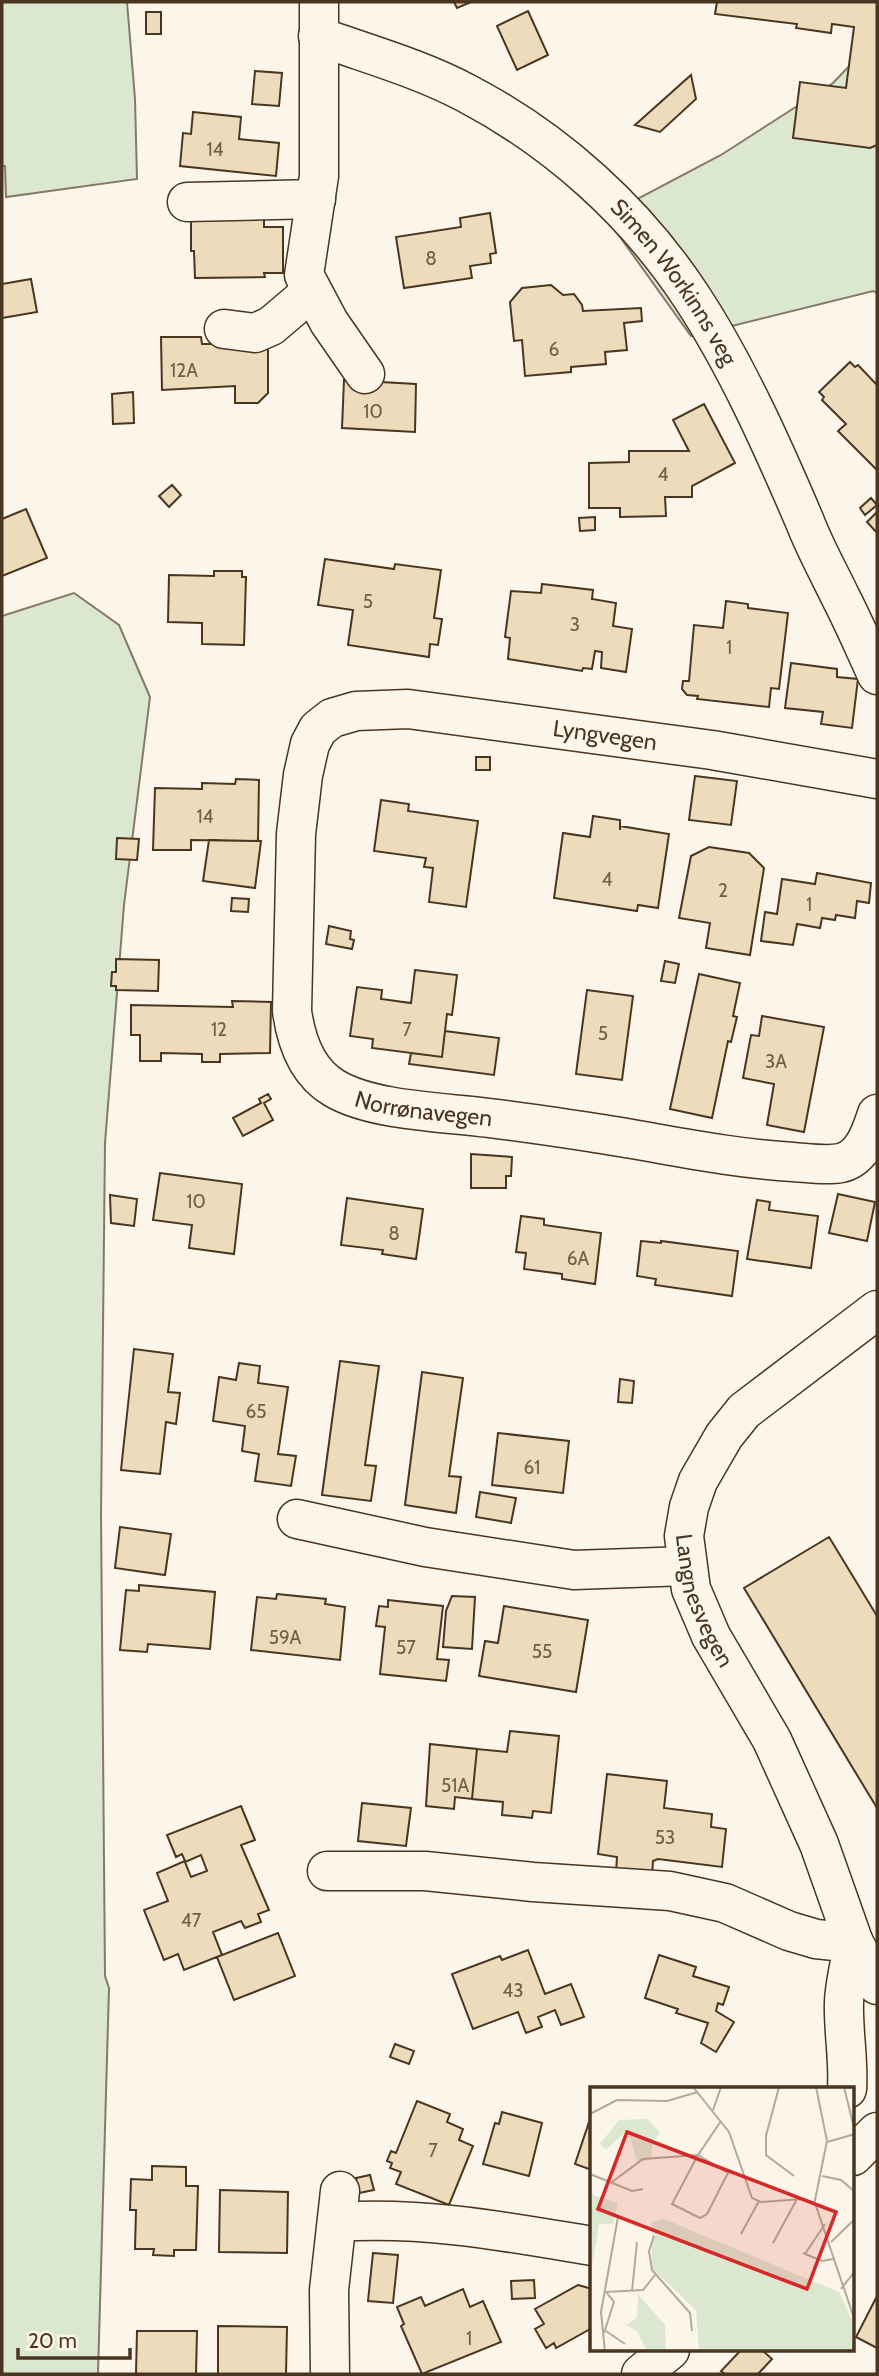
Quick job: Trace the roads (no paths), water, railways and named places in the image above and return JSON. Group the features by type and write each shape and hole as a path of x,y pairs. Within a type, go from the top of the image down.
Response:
{"street":[{"name":"Simen Workinns veg","path":"365,374 311,292 304,275 316,199 321,134 318,19 423,74 466,93 523,127 580,170 626,214 662,256 691,295 713,332 762,426 877,674"},
{"path":"187,202 316,199"},
{"path":"224,329 255,333 271,326 311,292"},
{"name":"Lyngvegen","path":"332,718 356,711 408,709 712,750 877,779"},
{"name":"Norrønavegen","path":"332,718 318,729 310,744 303,775 296,834 292,1011 295,1030 307,1059 313,1070 333,1088 361,1099 414,1110 491,1118 741,1158 805,1163 839,1163 850,1159 862,1149 877,1114"},
{"name":"Langnesvegen","path":"877,1310 744,1410 724,1436 698,1481 689,1507 684,1536 691,1588 712,1636 772,1740 819,1844 854,1943 877,1985"},
{"path":"297,1519 425,1547 574,1570 687,1566"},
{"path":"327,1871 425,1871 533,1882 670,1891 725,1903 789,1931 816,1939 854,1943 844,2003 858,2073"},
{"path":"854,2127 877,2131"},
{"path":"854,2155 877,2131"},
{"path":"330,2374 329,2290 339,2207 386,2219 478,2228 590,2246"},
{"path":"641,2374 668,2352"}]}
